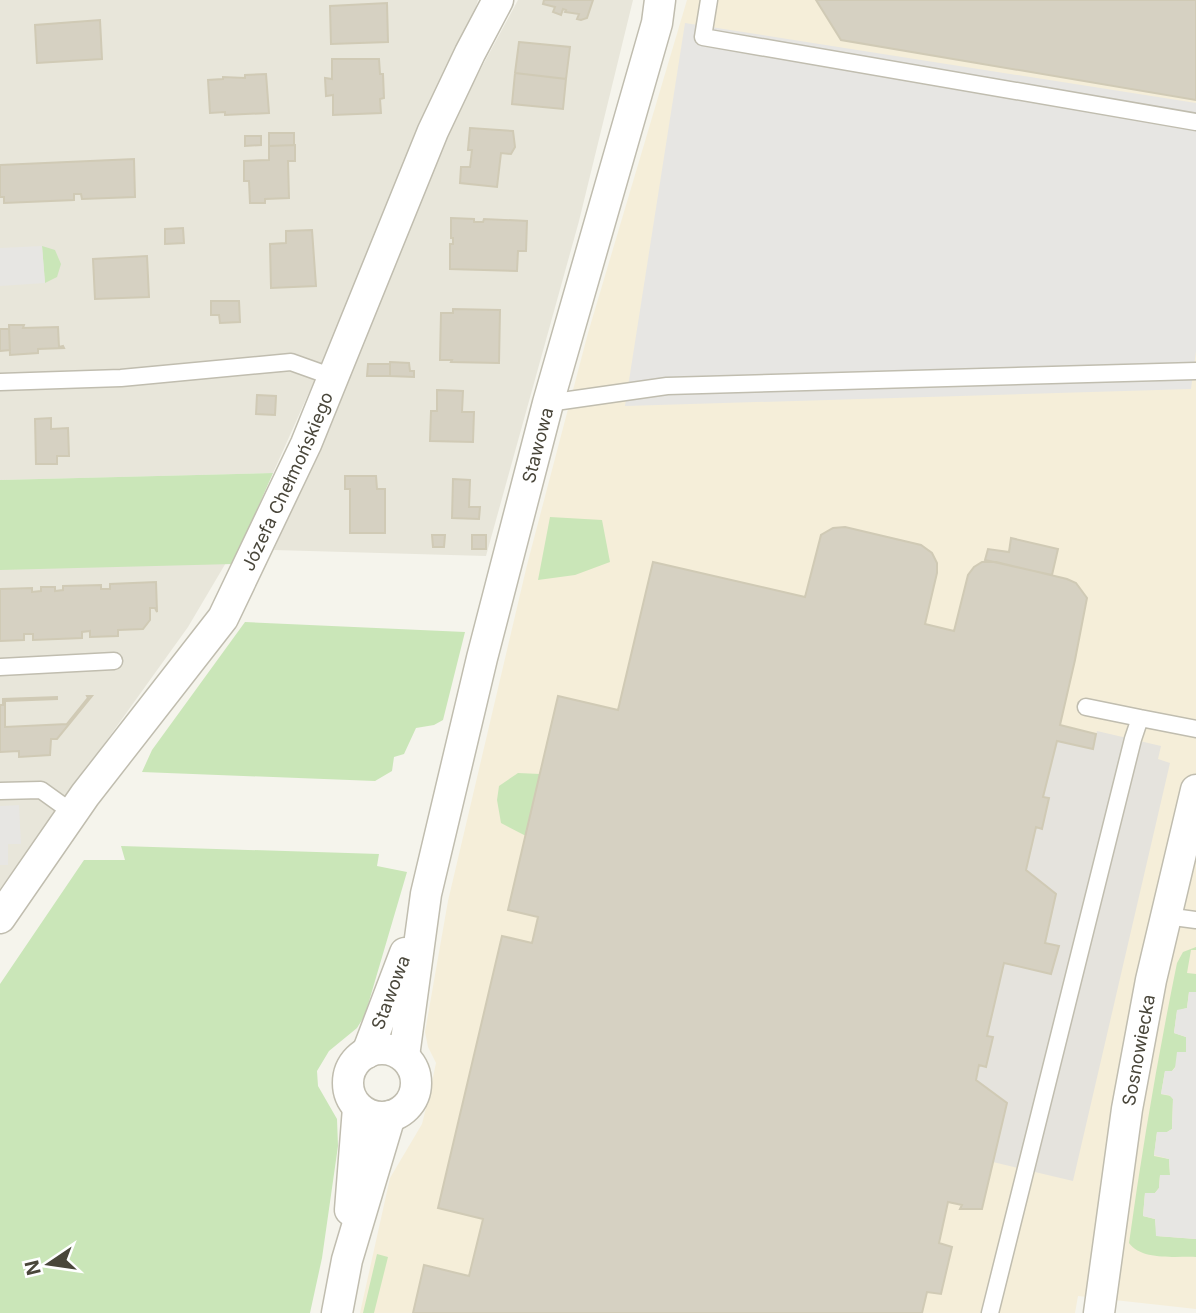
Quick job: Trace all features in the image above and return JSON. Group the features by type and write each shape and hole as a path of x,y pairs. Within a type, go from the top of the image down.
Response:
{"street":[{"name":"Józefa Chełmońskiego","path":"0,918 73,813 223,618 306,444 433,131 498,0"},
{"name":"Stawowa","path":"404,1056 426,894 482,658 548,403 657,23 660,0"},
{"name":"Sosnowiecka","path":"1099,1313 1127,1109 1166,916 1196,790"},
{"name":"Stawowa","path":"367,1052 426,894"},
{"name":"Stawowa","path":"337,1313 348,1260 390,1116 400,1112 414,1094 414,1071 404,1056 390,1050 367,1052 358,1059 348,1080 358,1108 353,1152 348,1260"},
{"path":"358,1108 371,1115 390,1116"}],"lane":[{"path":"709,0 703,37 1196,122"},
{"path":"0,382 121,378 291,362 333,377"},
{"path":"548,403 667,386 1196,371"},
{"path":"0,667 114,661"},
{"path":"1086,707 1196,729"},
{"path":"990,1313 1140,718"},
{"path":"0,791 41,790 73,813"},
{"path":"1166,916 1196,920"}],"shaded area":[{"path":"0,0 478,0 465,43 273,473 0,480"},
{"path":"518,0 633,0 579,221 486,556 274,550 457,113"},
{"path":"687,0 1196,0 1196,1309 1078,1296 1075,1313 360,1313 390,1178 422,1124 429,1096 436,1063 428,1047 425,1032 448,901 527,565 588,333"},
{"path":"685,23 1196,103 1196,351 1191,389 625,406"},
{"path":"42,246 45,283 0,286 0,248"},
{"path":"227,561 188,627 0,889 0,569"},
{"path":"1097,731 1161,746 1158,759 1170,763 1073,1181 993,1162 1006,1103 976,1080 979,1065 986,1066 993,1038 987,1036 1004,963 1051,974 1059,947 1045,943 1056,894 1026,870 1036,827 1042,828 1049,799 1043,797 1057,741 1093,749"},
{"path":"19,805 21,844 8,844 8,865 0,865 0,806"},
{"path":"1189,992 1196,992 1196,1239 1156,1236 1155,1219 1143,1216 1145,1193 1155,1193 1159,1188 1160,1175 1170,1175 1169,1159 1154,1155 1157,1132 1172,1129 1173,1099 1169,1095 1161,1094 1165,1071 1175,1068 1177,1052 1186,1052 1186,1037 1174,1033 1177,1010 1187,1008"}],"green space":[{"path":"42,246 55,250 61,264 57,277 45,283"},
{"path":"273,473 233,564 0,570 0,480"},
{"path":"550,517 602,520 610,562 575,575 538,580"},
{"path":"245,622 465,632 443,720 434,725 416,728 404,754 394,757 392,771 375,781 142,772 152,750"},
{"path":"518,773 540,774 526,836 501,823 497,800 499,786"},
{"path":"121,846 379,854 377,866 407,872 365,1015 357,1028 329,1051 317,1071 318,1086 337,1119 338,1146 322,1258 310,1313 0,1313 0,984 84,860 125,860"},
{"path":"1196,947 1196,950 1191,950 1187,973 1196,974 1196,992 1189,992 1187,1008 1177,1011 1174,1033 1186,1037 1186,1053 1172,1071 1165,1071 1161,1094 1173,1099 1172,1129 1157,1132 1154,1156 1169,1159 1170,1175 1160,1175 1159,1188 1155,1193 1145,1193 1143,1216 1155,1219 1157,1236 1196,1239 1196,1257 1151,1255 1142,1253 1129,1243 1139,1173 1177,963 1183,952"},
{"path":"377,1254 388,1257 374,1313 363,1313"}],"building":[{"path":"544,0 593,0 587,18 581,20 577,19 579,14 565,12 563,9 561,15 553,12 555,7 543,4"},
{"path":"816,0 1196,0 1196,100 841,40"},
{"path":"387,3 388,42 331,44 330,6"},
{"path":"100,20 102,59 37,63 35,25"},
{"path":"519,42 570,47 566,79 515,73"},
{"path":"332,59 379,59 384,98 380,99 381,113 333,115 333,95 326,96 325,78 332,79"},
{"path":"515,73 566,79 563,109 512,104"},
{"path":"266,74 269,113 210,113 208,80"},
{"path":"470,128 513,131 515,147 511,154 501,153 497,187 460,183 461,167 470,167"},
{"path":"269,133 294,133 294,145 269,146"},
{"path":"245,136 261,136 261,145 245,146"},
{"path":"295,145 295,161 288,161 289,198 250,203 249,181 244,181 244,161 269,160 269,146"},
{"path":"134,159 135,197 82,199 81,194 74,194 74,200 4,203 4,197 0,197 0,165"},
{"path":"451,218 474,219 474,222 483,222 484,219 527,221 526,251 518,251 517,271 450,269 450,244 453,244"},
{"path":"183,228 184,243 165,244 165,229"},
{"path":"312,230 316,286 271,288 270,244 286,243 286,231"},
{"path":"147,256 149,297 95,299 93,259"},
{"path":"211,301 239,301 240,322 220,323 219,315 211,315"},
{"path":"453,309 500,310 499,363 440,360 441,313 453,313"},
{"path":"9,325 24,325 23,328 58,327 59,347 64,348 38,349 38,353 10,355"},
{"path":"0,329 9,329 10,350 0,351"},
{"path":"390,362 409,363 414,377 390,376"},
{"path":"368,364 390,364 390,376 367,376"},
{"path":"437,390 463,391 462,412 474,412 473,442 430,441 431,411 437,411"},
{"path":"257,395 276,396 275,415 256,414"},
{"path":"51,418 51,429 68,428 69,456 57,456 57,464 36,464 35,419"},
{"path":"345,476 376,476 377,489 385,489 385,533 350,533 350,489 345,489"},
{"path":"453,479 470,480 469,507 480,507 479,519 452,518"},
{"path":"845,527 921,545 932,553 937,563 937,573 925,624 954,631 968,575 982,562 996,562 1067,579 1076,583 1087,598 1060,725 1096,734 1093,749 1057,741 1043,797 1049,798 1042,829 1036,827 1026,870 1056,894 1045,943 1059,946 1051,974 1004,963 987,1036 993,1037 986,1067 979,1065 976,1080 1007,1103 982,1209 960,1209 962,1205 948,1202 939,1243 952,1247 941,1294 927,1292 922,1313 413,1313 424,1265 469,1276 483,1219 438,1208 502,936 532,943 538,917 508,910 558,696 618,710 653,562 805,597 821,535 833,528"},
{"path":"432,535 445,535 444,547 433,547"},
{"path":"472,535 486,535 486,549 472,549"},
{"path":"1011,538 1058,549 1052,575 985,560 988,549 1009,552"},
{"path":"156,582 157,612 155,608 150,608 150,620 143,629 118,630 118,636 90,637 90,631 82,632 82,638 33,640 33,634 24,634 24,640 0,641 0,589 32,588 32,592 41,591 41,587 55,587 55,591 63,590 63,586 101,585 101,589 110,589 110,584"},
{"path":"87,696 92,696 57,739 51,739 50,755 19,757 19,751 0,752 0,705 3,705 3,699 57,697 5,701 5,727 67,724"}]}
